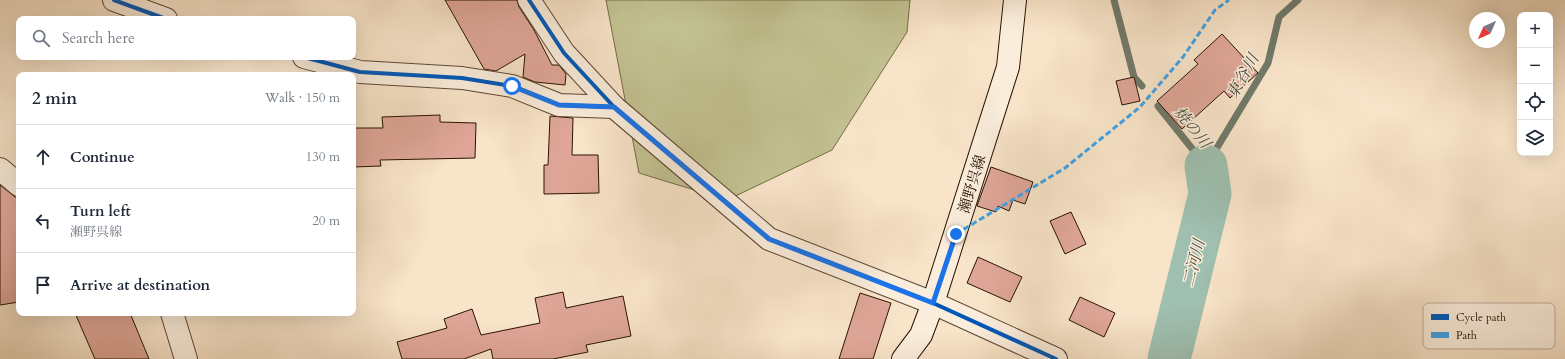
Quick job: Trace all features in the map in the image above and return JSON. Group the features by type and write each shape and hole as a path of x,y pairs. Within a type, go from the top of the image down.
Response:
{"street":[{"path":"114,0 158,16"},
{"path":"529,0 564,53 614,107 769,239 933,303 1056,359"},
{"name":"瀬野呉線","path":"903,359 921,335 933,303 1008,67 1015,0"},
{"path":"315,60 360,72 462,78 512,86 559,105 614,107"},
{"path":"0,169 16,183"},
{"path":"173,316 186,359"}],"shaded area":[{"path":"606,0 910,0 907,32 832,150 727,200 639,173"}],"building":[{"path":"445,0 517,0 519,7 534,30 552,65 559,65 566,74 565,85 535,82 523,77 525,54 496,71 484,69"},
{"path":"1222,34 1258,73 1230,98 1224,91 1182,129 1157,101 1198,64 1194,60"},
{"path":"1134,77 1140,101 1122,105 1116,81"},
{"path":"440,115 440,122 476,123 475,158 380,160 381,166 356,167 356,128 383,128 382,117"},
{"path":"550,116 573,118 572,155 598,155 599,193 544,194 544,165 548,165"},
{"path":"991,167 1033,182 1025,204 1013,200 1009,211 998,206 996,212 977,206"},
{"path":"0,185 16,198 16,302 0,305"},
{"path":"1071,212 1086,244 1065,254 1050,221"},
{"path":"978,257 1022,277 1010,302 967,283"},
{"path":"563,292 566,308 623,296 631,336 586,345 588,352 553,359 493,359 491,349 464,359 402,359 397,342 447,328 444,319 472,309 481,335 540,323 535,298"},
{"path":"860,293 891,303 873,359 839,359"},
{"path":"1080,297 1115,313 1104,337 1069,320"},
{"path":"76,316 131,316 149,359 95,359"}],"waterway":[{"name":"焼の川","path":"1114,0 1134,77 1142,86"},
{"name":"東谷川","path":"1158,106 1206,166 1268,63 1279,17 1298,0"},
{"name":"二河川","path":"1169,359 1210,194 1206,166"}],"marked path":[{"path":"956,234 1065,168 1140,107 1183,57 1215,10 1229,0"}],"cycle path":[{"path":"114,0 158,16"},
{"path":"529,0 564,53 614,107 769,239 933,303 1056,359"},
{"path":"315,60 360,72 462,78 512,86 559,105 614,107"}],"route":[{"path":"512,86 559,105 614,107 769,239 933,303 956,234"}]}
